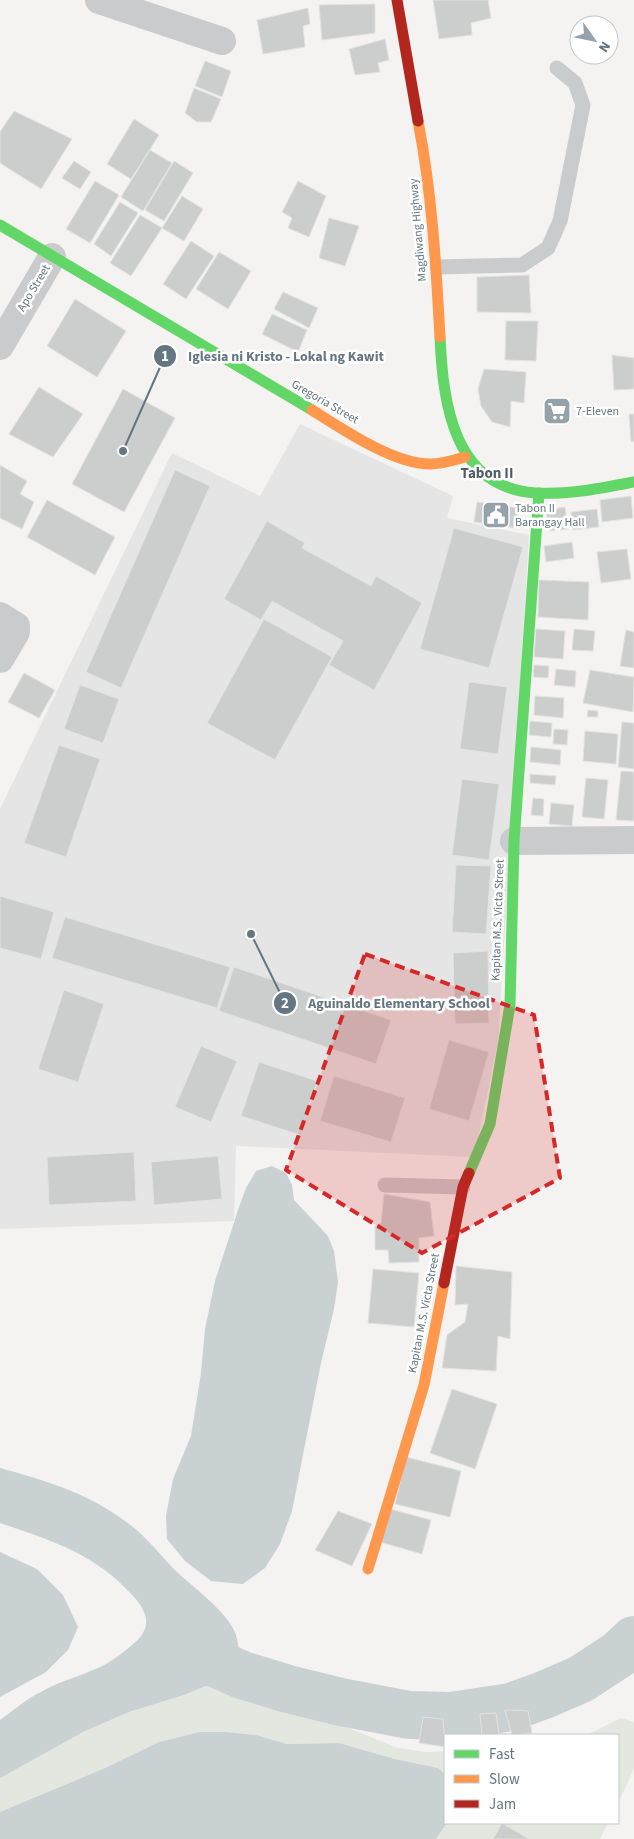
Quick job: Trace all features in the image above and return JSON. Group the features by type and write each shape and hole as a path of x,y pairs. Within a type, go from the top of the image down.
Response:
{"street":[{"path":"99,0 222,42"},
{"name":"Magdiwang Highway","path":"397,0 428,174 437,267 437,299 442,365 450,420 456,439 466,457"},
{"name":"Gregoria Street","path":"0,226 326,420 393,454 425,465 441,464 466,457"},
{"name":"Apo Street","path":"0,346 52,257"},
{"path":"466,457 473,466 504,487 539,493 565,492 634,482"},
{"name":"Kapitan M.S. Victa Street","path":"368,1569 424,1385 463,1187 490,1124 510,1006 514,841 539,493"},
{"path":"0,616 16,626 16,632 0,659"},
{"path":"514,841 634,840"}],"lane":[{"path":"437,267 522,265 548,248 560,221 583,105 575,83 557,68"},
{"path":"384,1184 463,1187"}],"highlighted area":[{"path":"365,954 534,1015 560,1178 422,1253 286,1170"}],"shaded area":[{"path":"300,424 453,496 447,518 529,535 498,1042 474,1157 236,1146 234,1221 0,1229 0,809 172,453 260,496"},
{"path":"272,1166 286,1173 292,1185 294,1200 328,1236 334,1251 338,1282 292,1511 280,1544 265,1568 243,1584 211,1581 185,1561 167,1539 166,1516 173,1479 191,1436 201,1373 205,1329 215,1281 246,1188 256,1171"},
{"path":"0,1468 33,1477 81,1495 111,1511 133,1527 227,1619 236,1635 240,1653 225,1678 184,1695 129,1712 83,1732 0,1778 0,1720 30,1698 60,1683 98,1668 113,1659 143,1634 146,1622 143,1610 134,1597 120,1582 89,1559 56,1543 0,1523"},
{"path":"0,1552 37,1569 63,1595 78,1627 68,1650 46,1672 0,1697"},
{"path":"225,1678 398,1748 426,1752 444,1751 444,1773 438,1768 395,1759 339,1743 287,1744 256,1735 199,1732 159,1742 105,1768 0,1812 0,1778 2,1776 83,1732 129,1712 184,1695"},
{"path":"621,1718 634,1722 634,1769 619,1801 619,1734 589,1734"},
{"path":"199,1732 226,1732 256,1735 287,1744 339,1743 395,1759 438,1768 444,1773 444,1824 446,1824 436,1839 0,1839 0,1812 105,1768 159,1742"},
{"path":"446,1824 608,1824 600,1839 436,1839"}],"building":[{"path":"433,0 488,0 491,18 471,23 472,35 439,39"},
{"path":"375,4 375,33 322,40 319,5"},
{"path":"308,8 310,24 303,26 305,47 263,54 257,20"},
{"path":"385,39 389,60 378,63 380,72 355,75 349,49"},
{"path":"205,61 231,71 222,97 195,86"},
{"path":"194,88 221,99 211,122 197,122 185,113"},
{"path":"14,111 72,139 41,189 0,163 0,132"},
{"path":"134,119 159,135 131,179 107,164"},
{"path":"150,150 172,163 143,211 121,197"},
{"path":"74,161 91,172 80,189 62,178"},
{"path":"174,161 193,173 164,221 145,210"},
{"path":"95,181 119,195 90,243 66,229"},
{"path":"298,181 326,196 309,237 288,228 292,218 282,212"},
{"path":"182,196 203,209 184,241 162,228"},
{"path":"120,202 138,213 111,256 94,244"},
{"path":"140,215 162,228 131,276 110,263"},
{"path":"329,218 359,226 345,266 319,258"},
{"path":"191,241 214,256 186,299 163,284"},
{"path":"219,252 251,271 228,309 196,289"},
{"path":"529,275 531,313 477,312 477,277"},
{"path":"283,292 318,308 309,328 274,309"},
{"path":"75,299 126,331 97,377 47,346"},
{"path":"272,314 307,330 298,352 262,334"},
{"path":"506,321 538,321 536,361 505,360"},
{"path":"612,355 634,358 634,389 614,390"},
{"path":"484,369 526,372 524,403 511,401 510,427 492,422 481,406 478,389"},
{"path":"39,387 83,414 53,457 9,434"},
{"path":"123,389 175,418 124,512 72,484"},
{"path":"629,414 634,414 634,441 631,442"},
{"path":"0,465 27,481 20,494 34,502 22,529 0,518"},
{"path":"175,470 210,486 121,688 86,672"},
{"path":"631,496 633,518 602,522 600,500"},
{"path":"47,500 115,537 95,575 27,537"},
{"name":"Tabon II Barangay Hall","path":"477,502 519,508 516,528 474,522"},
{"path":"565,507 568,529 549,531 546,510"},
{"path":"597,509 599,527 573,530 571,512"},
{"path":"267,521 305,543 302,548 371,586 376,576 422,603 374,690 329,665 343,641 272,601 261,620 224,599"},
{"path":"454,528 523,547 489,668 420,649"},
{"path":"572,542 574,558 546,562 544,546"},
{"path":"627,549 631,579 601,583 597,552"},
{"path":"539,580 589,582 588,620 538,617"},
{"path":"264,619 332,657 275,760 207,723"},
{"path":"536,629 565,631 563,659 534,657"},
{"path":"574,629 595,631 593,651 572,650"},
{"path":"626,630 634,632 634,668 620,666"},
{"path":"534,665 549,666 548,678 533,677"},
{"path":"556,669 576,671 575,687 554,685"},
{"path":"590,670 634,677 633,712 583,703"},
{"path":"24,673 55,690 39,718 8,702"},
{"path":"469,682 507,687 498,754 460,749"},
{"path":"80,685 119,699 103,743 64,729"},
{"path":"535,696 564,698 563,718 534,715"},
{"path":"588,710 598,711 598,717 587,717"},
{"path":"530,721 552,723 551,737 529,735"},
{"path":"622,722 634,723 634,769 618,767"},
{"path":"554,729 568,730 567,745 553,744"},
{"path":"585,731 618,734 616,764 583,761"},
{"path":"59,745 100,759 66,857 24,843"},
{"path":"531,747 561,750 560,765 530,762"},
{"path":"621,771 634,772 634,821 616,820"},
{"path":"530,774 556,776 555,785 530,783"},
{"path":"586,778 608,780 604,819 582,817"},
{"path":"462,779 499,784 489,860 452,855"},
{"path":"533,798 544,799 543,816 531,815"},
{"path":"551,803 574,805 572,826 549,824"},
{"path":"456,865 491,866 486,934 452,932"},
{"path":"0,896 54,912 41,959 0,948"},
{"path":"65,917 230,967 217,1008 52,958"},
{"path":"488,951 489,1023 455,1024 453,953"},
{"path":"234,967 391,1020 376,1064 219,1011"},
{"path":"64,990 104,1004 78,1082 38,1069"},
{"path":"449,1040 489,1052 469,1121 429,1109"},
{"path":"201,1046 237,1061 211,1122 175,1107"},
{"path":"259,1062 317,1081 300,1135 241,1116"},
{"path":"334,1076 405,1098 391,1142 320,1121"},
{"path":"134,1152 136,1201 49,1205 47,1157"},
{"path":"218,1156 222,1199 154,1205 151,1162"},
{"path":"384,1194 430,1202 434,1236 419,1238 419,1262 389,1263 388,1250 375,1250 375,1226 381,1223"},
{"path":"456,1266 512,1272 510,1339 498,1336 496,1371 442,1368 447,1335 465,1322 468,1304 455,1305"},
{"path":"373,1269 419,1273 414,1327 368,1323"},
{"path":"452,1389 497,1404 475,1469 430,1453"},
{"path":"406,1457 461,1471 450,1517 395,1504"},
{"path":"390,1509 431,1520 422,1554 380,1542"},
{"path":"338,1511 372,1524 352,1566 315,1550"},
{"path":"505,1710 528,1711 532,1733 512,1734"},
{"path":"496,1713 499,1734 482,1734 480,1714"},
{"path":"423,1717 443,1719 444,1747 419,1743"},
{"path":"501,1824 504,1824 529,1839 493,1839"}],"waterway":[{"path":"181,1648 242,1675 288,1689 341,1702 409,1715 451,1716 511,1707 544,1695 581,1679 619,1654 634,1640"}],"traffic: fast":[{"path":"0,225 312,410"},
{"path":"440,337 445,389 450,414 458,438 470,459 486,476 508,488 536,493 573,492 634,482"},
{"path":"469,1173 490,1124 510,1005 514,841 539,493"}],"traffic: slow":[{"path":"418,121 430,202 440,337"},
{"path":"312,410 338,427 401,459 431,464 444,463 465,457"},
{"path":"368,1569 424,1385 444,1283"}],"traffic: jam":[{"path":"397,0 418,121"},
{"path":"444,1283 463,1187 469,1173"}],"place":[{"name":"7-Eleven","path":"557,411"},
{"name":"Iglesia ni Kristo - Lokal ng Kawit","path":"123,451"},
{"name":"Tabon II Barangay Hall","path":"496,515"},
{"name":"Aguinaldo Elementary School","path":"251,934"}],"district":[{"name":"Tabon II","path":"487,473"}]}
